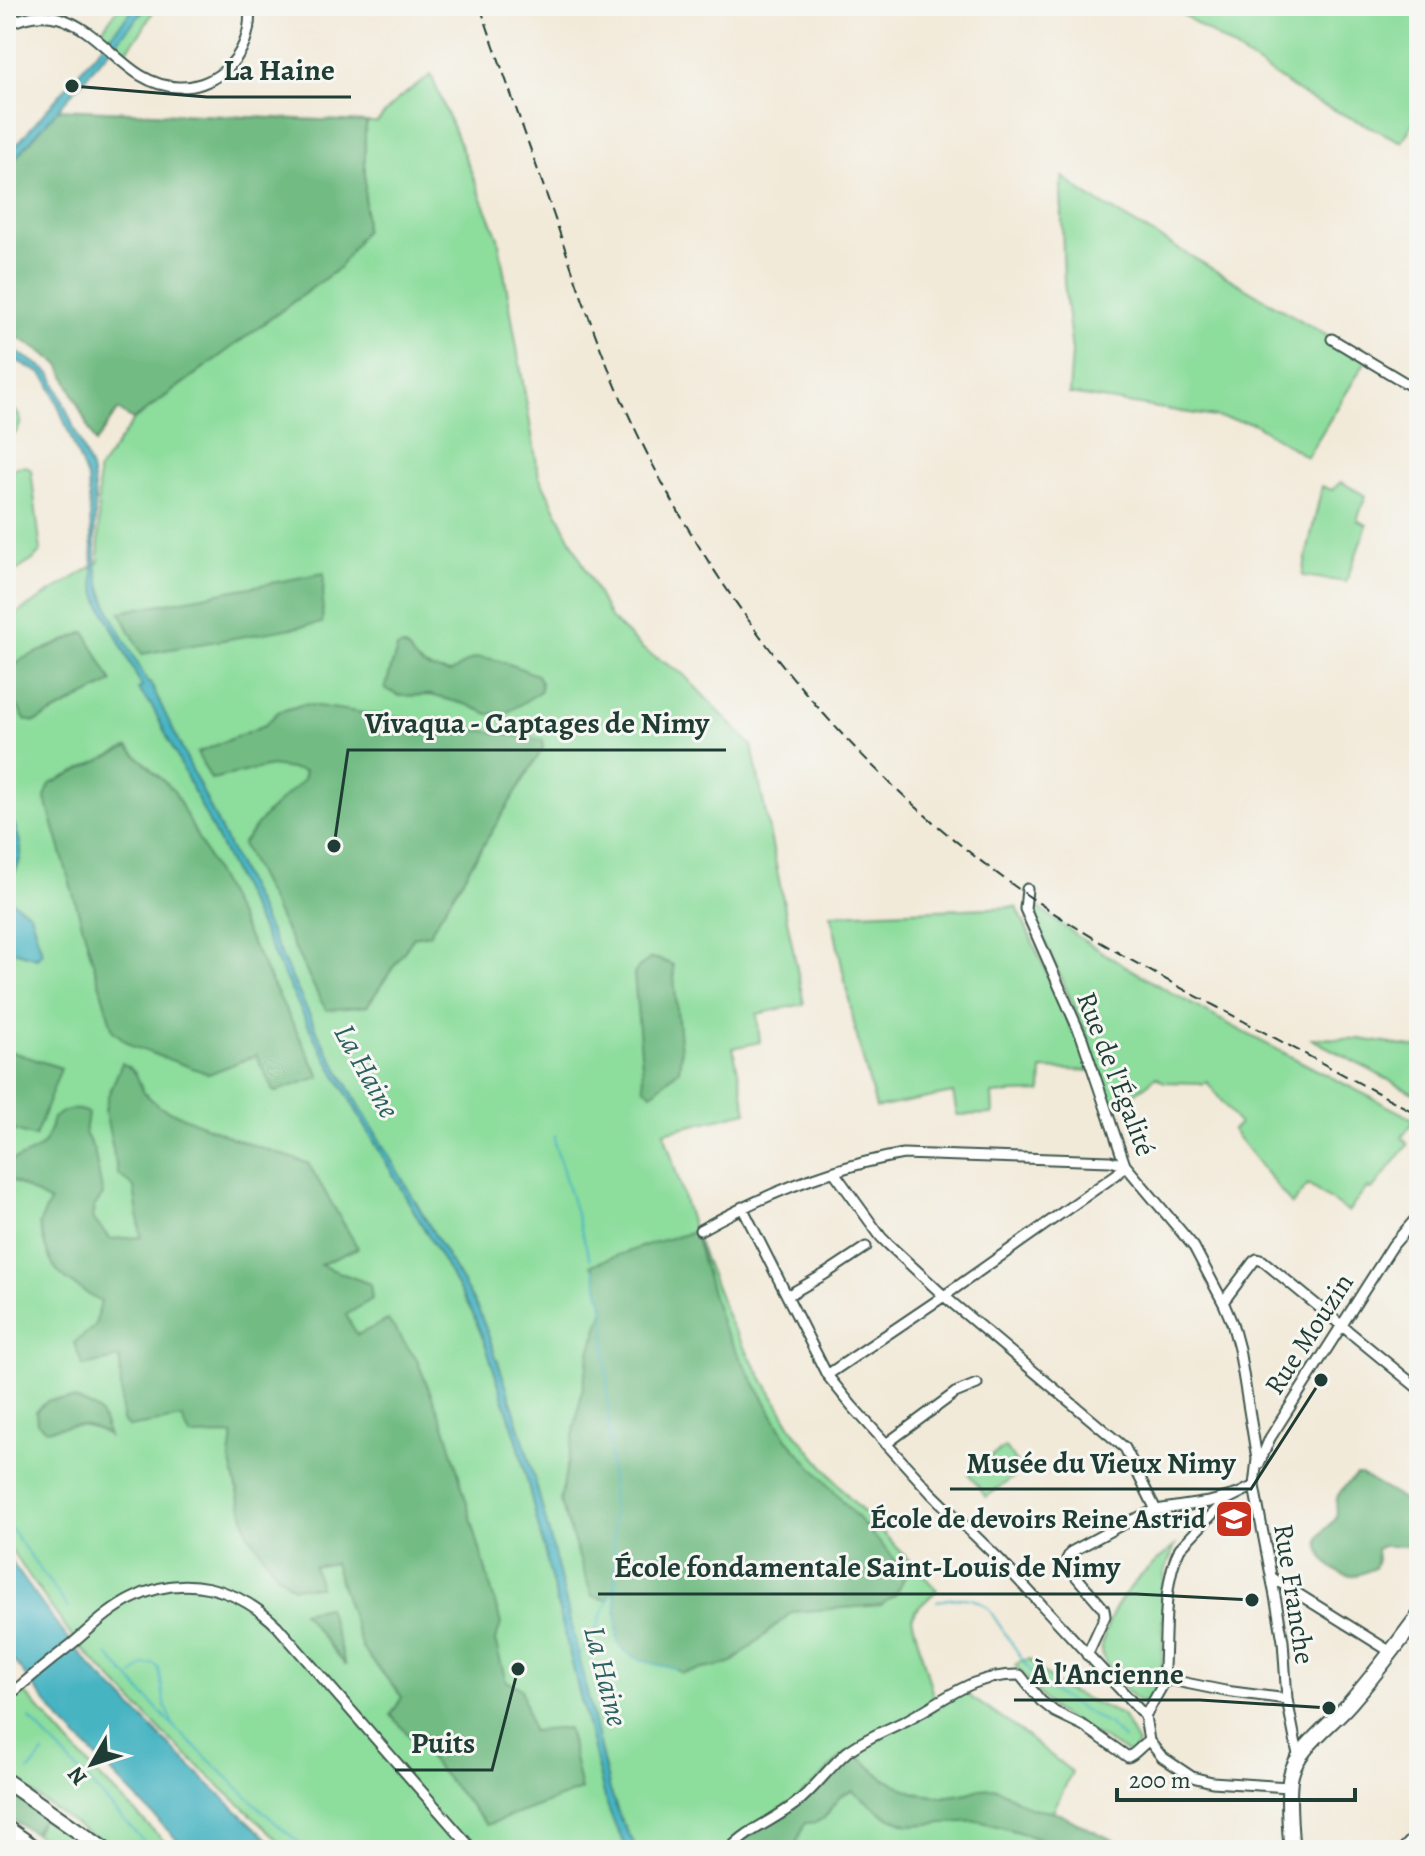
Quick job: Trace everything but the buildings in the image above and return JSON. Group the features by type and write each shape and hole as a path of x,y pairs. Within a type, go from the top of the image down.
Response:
{"highway":[{"path":"6,1829 36,1850"}],"main road":[{"path":"1292,1850 1289,1787 1300,1756 1347,1706 1419,1615"},
{"path":"6,1781 105,1850"}],"street":[{"path":"6,25 31,16 57,17 74,24 138,75 157,85 180,87 203,83 231,65 249,30 249,6"},
{"path":"1332,339 1419,391"},
{"name":"Rue de l'Égalité","path":"1027,889 1025,909 1082,1038 1125,1165 1194,1247 1232,1323 1257,1459 1254,1486"},
{"path":"700,1230 766,1196 834,1172 903,1154 1110,1161 1125,1165 1117,1174 944,1296 827,1375"},
{"path":"834,1172 881,1237 944,1296 1125,1448 1156,1510"},
{"path":"742,1207 827,1375 931,1493 1026,1587 1145,1716"},
{"name":"Rue Mouzin","path":"1254,1486 1270,1438 1393,1245 1419,1215"},
{"path":"787,1296 866,1247"},
{"path":"1223,1302 1254,1261 1260,1259 1419,1389"},
{"path":"886,1444 955,1393 977,1384"},
{"path":"729,1850 756,1828 796,1804 859,1743 959,1689 994,1677 1020,1675 1041,1701 1055,1712 1084,1726 1128,1757 1132,1755 1145,1744 1145,1716 1166,1679 1169,1579 1176,1556 1219,1507 1254,1486"},
{"name":"Rue Franche","path":"1254,1486 1282,1638 1287,1699 1300,1756"},
{"path":"1087,1655 1105,1616 1104,1609 1066,1564 1068,1556 1119,1526 1156,1510 1238,1494"},
{"path":"1271,1577 1391,1652"},
{"path":"8,1696 111,1611 131,1599 162,1588 213,1588 258,1608 277,1626 473,1850"},
{"path":"1166,1679 1287,1699"},
{"path":"1145,1744 1192,1777 1212,1782 1289,1787"},
{"path":"1402,1850 1419,1832"}],"green space":[{"path":"120,6 156,6 142,31 122,56 98,35"},
{"path":"1170,6 1419,6 1419,113 1402,142 1308,98"},
{"path":"431,75 498,237 539,476 610,618 644,650 683,674 752,746 804,1004 757,1014 760,1042 733,1048 747,1112 664,1132 694,1232 731,1325 794,1431 849,1497 937,1590 915,1611 912,1618 935,1703 959,1689 1072,1772 1053,1811 1031,1808 981,1789 945,1796 909,1791 883,1778 857,1755 823,1777 730,1850 289,1850 165,1735 75,1641 6,1543 6,620 99,562 98,471 134,420 338,268 367,122 377,122 398,99"},
{"path":"58,109 367,122 365,230 339,268 133,420 118,410 95,443 60,365 6,331 6,169"},
{"path":"1063,177 1088,196 1367,359 1307,457 1253,423 1069,394 1072,352 1064,282"},
{"path":"6,402 13,407 20,422 6,443"},
{"path":"17,467 31,470 41,551 33,560 6,577 6,477"},
{"path":"1341,482 1366,496 1357,520 1367,525 1346,582 1302,576 1322,486 1332,490"},
{"path":"324,573 322,623 142,654 120,612"},
{"path":"85,632 112,682 35,722 25,720 10,693 12,669 22,659"},
{"path":"403,646 424,666 450,673 470,660 480,658 505,662 537,675 541,690 508,712 488,714 431,695 400,696 385,689 397,648"},
{"path":"304,704 543,740 543,748 429,934 414,937 367,1006 327,1010 242,844 267,813 303,780 305,771 271,766 211,779 197,753 265,725 278,712"},
{"path":"128,747 174,791 320,1077 274,1092 256,1055 209,1074 132,1046 113,1031 45,797 50,784"},
{"path":"1032,903 1088,944 1175,995 1415,1120 1402,1137 1408,1145 1372,1190 1367,1188 1348,1212 1308,1185 1292,1205 1232,1130 1239,1124 1207,1082 1202,1085 1164,1082 1156,1077 1113,1111 1088,1039 1029,906"},
{"path":"1017,907 1072,1030 1079,1031 1093,1071 1042,1069 1041,1092 992,1094 993,1114 957,1115 953,1093 876,1108 856,1033 831,914"},
{"path":"651,958 673,965 681,1053 679,1070 652,1093 644,1087 634,974"},
{"path":"1310,1038 1359,1039 1419,1048 1415,1094"},
{"path":"6,1050 61,1068 35,1137 6,1128"},
{"path":"122,1063 136,1074 143,1092 160,1107 238,1140 308,1163 358,1248 320,1265 370,1284 372,1299 346,1315 357,1335 388,1320 417,1360 447,1433 501,1624 495,1641 506,1681 521,1688 532,1731 568,1728 581,1790 487,1825 391,1715 402,1697 362,1648 334,1563 314,1567 320,1587 293,1587 278,1575 248,1533 230,1459 233,1435 190,1436 182,1418 129,1427 122,1421 120,1358 83,1366 74,1343 95,1326 101,1302 55,1268 39,1224 50,1202 6,1177 6,1163 38,1149 47,1138 53,1118 57,1115 73,1110 88,1113 85,1133 94,1150 103,1195 94,1207 92,1218 110,1239 141,1237 134,1187 118,1174 105,1111"},
{"path":"694,1232 722,1326 787,1439 907,1573 896,1594 881,1605 792,1612 730,1664 682,1673 636,1658 618,1642 615,1586 608,1600 592,1596 560,1501 590,1352 604,1309 591,1265"},
{"path":"74,1399 98,1412 108,1436 86,1426 47,1430 37,1423 36,1411 49,1400"},
{"path":"1005,1447 1022,1471 986,1497 968,1473"},
{"path":"1356,1475 1418,1508 1419,1528 1406,1546 1376,1549 1374,1568 1351,1576 1332,1568 1323,1556 1319,1543 1320,1536 1336,1517 1338,1495"},
{"path":"1175,1546 1162,1589 1163,1645 1159,1681 1144,1703 1127,1691 1106,1663 1102,1654 1103,1642 1110,1620 1124,1595"},
{"path":"327,1607 346,1666 302,1612"},
{"path":"1029,1659 1059,1687 1122,1715 1138,1744 1132,1755 1055,1712 1015,1665"},
{"path":"23,1691 92,1769 173,1850 112,1850 6,1775 6,1705"},
{"path":"845,1754 857,1755 886,1780 917,1794 943,1797 997,1788 1031,1808 1053,1811 1133,1850 1068,1850 979,1821 909,1825 886,1816 853,1791 842,1795 824,1818 805,1823 793,1850 730,1850 785,1811"},
{"path":"6,1781 44,1816 34,1833 6,1816"},
{"path":"853,1790 886,1816 909,1825 979,1821 1068,1850 793,1850 805,1823 824,1818 841,1795"},
{"path":"44,1816 94,1850 60,1850 34,1833"}],"water":[{"path":"136,6 145,6 6,169 6,157"},
{"path":"6,346 52,375 91,469 96,562 101,588 112,616 150,682 322,1041 479,1311 501,1369 537,1488 610,1790 621,1820 638,1850 628,1850 606,1802 517,1440 473,1314 314,1037 153,708 138,689 142,687 94,585 88,481 49,383 42,374 6,355"},
{"path":"6,804 21,850 7,898 30,913 42,952 37,958 6,949"},
{"path":"6,1554 94,1670 280,1850 187,1850 60,1720 6,1651"}],"waterway":[{"path":"555,1135 555,1145 590,1259"},
{"path":"594,1269 604,1309 618,1642 636,1658 676,1669"},
{"path":"6,1522 68,1608"},
{"path":"578,1657 596,1629 615,1584"},
{"path":"937,1601 964,1598 988,1608 1035,1678 1049,1690 1108,1724 1124,1739"},
{"path":"107,1654 171,1724"},
{"path":"133,1675 144,1665 154,1664 159,1669 165,1706 174,1727 280,1827 309,1850"},
{"path":"30,1719 152,1850"},
{"path":"29,1771 44,1753"}],"railway":[{"path":"480,6 588,315 625,407 660,479 700,548 793,678 846,739 903,795 963,847 1027,895 1144,968 1419,1115"}],"place":[{"name":"La Haine","path":"72,86"},
{"name":"Vivaqua - Captages de Nimy","path":"334,846"},
{"name":"Musée du Vieux Nimy","path":"1321,1380"},
{"name":"École de devoirs Reine Astrid","path":"1234,1519"},
{"name":"École fondamentale Saint-Louis de Nimy","path":"1252,1600"},
{"name":"Puits","path":"518,1669"},
{"name":"À l'Ancienne","path":"1329,1708"}]}
